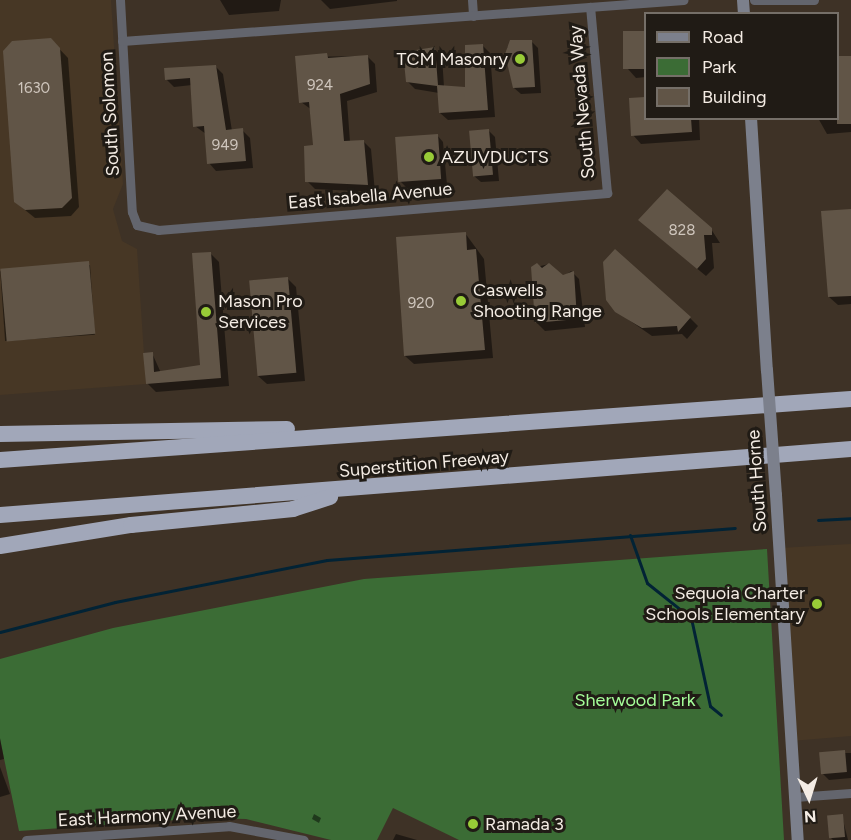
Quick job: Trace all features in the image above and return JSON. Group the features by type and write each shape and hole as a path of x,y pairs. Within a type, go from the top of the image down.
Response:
{"highway":[{"name":"Superstition Freeway","path":"0,460 851,399"},
{"path":"0,434 504,424"},
{"name":"Superstition Freeway","path":"0,515 851,449"},
{"path":"0,546 131,525 293,509 356,489"}],"street":[{"name":"South Solomon","path":"120,0 137,225"},
{"path":"472,0 473,16"},
{"path":"122,41 684,0"},
{"path":"754,0 814,0"},
{"name":"South Nevada Way","path":"590,7 607,193"},
{"name":"South Horne","path":"751,120 798,840"},
{"name":"East Isabella Avenue","path":"137,225 158,230 607,193"},
{"path":"795,797 851,793"},
{"name":"East Harmony Avenue","path":"26,840 165,835 229,826 304,840"}],"shaded area":[{"path":"0,0 111,0 123,184 113,209 122,241 137,249 146,384 0,395"},
{"name":"Sequoia Charter Schools Elementary","path":"851,544 851,736 791,741 780,548"}],"green space":[{"name":"Sherwood Park","path":"767,549 784,840 459,840 393,808 377,840 331,840 246,819 205,818 19,831 0,739 0,659 113,628 364,579"}],"building":[{"path":"623,31 644,31 644,69 623,69"},
{"path":"51,38 60,48 72,198 62,208 25,210 14,202 3,51 12,41"},
{"name":"TCM Masonry","path":"510,40 532,40 535,87 513,88 505,54"},
{"path":"483,44 488,110 439,113 437,86 406,82 403,52 435,47 438,85 465,87 465,45"},
{"path":"327,53 328,58 368,55 370,84 340,94 344,141 364,140 368,185 305,182 304,146 313,145 309,102 299,103 295,56"},
{"path":"839,56 851,56 851,124 837,124 839,120"},
{"path":"216,65 226,130 243,128 246,161 207,164 204,126 193,127 190,78 165,80 164,68"},
{"path":"644,97 644,120 691,120 692,132 631,136 629,98"},
{"path":"489,129 493,175 473,177 469,131"},
{"path":"438,134 441,179 398,182 395,137"},
{"path":"667,189 712,228 712,235 704,235 706,259 697,269 638,220"},
{"path":"851,209 851,296 828,297 821,211"},
{"path":"466,232 467,250 476,249 485,350 404,356 396,237"},
{"path":"615,249 691,317 678,332 677,326 642,328 615,312 606,300 603,262"},
{"name":"Mason Pro Services","path":"211,252 221,378 146,384 143,353 153,352 154,372 200,365 192,253"},
{"path":"89,261 95,334 7,341 0,269"},
{"path":"537,263 542,268 549,263 563,275 574,271 577,319 535,323 531,267"},
{"path":"288,277 296,373 258,376 249,280"},
{"path":"845,750 847,772 821,774 819,752"},
{"path":"843,814 845,837 829,838 827,815"}],"waterway":[{"path":"818,520 851,518"},
{"path":"0,632 115,602 327,560 735,528"},
{"path":"630,535 647,583 691,618 710,706 721,715"}],"place":[{"name":"TCM Masonry","path":"520,59"},
{"name":"AZUVDUCTS","path":"429,157"},
{"name":"Caswells Shooting Range","path":"461,301"},
{"name":"Mason Pro Services","path":"206,312"},
{"name":"Sequoia Charter Schools Elementary","path":"817,604"},
{"name":"Ramada 3","path":"473,824"}]}
